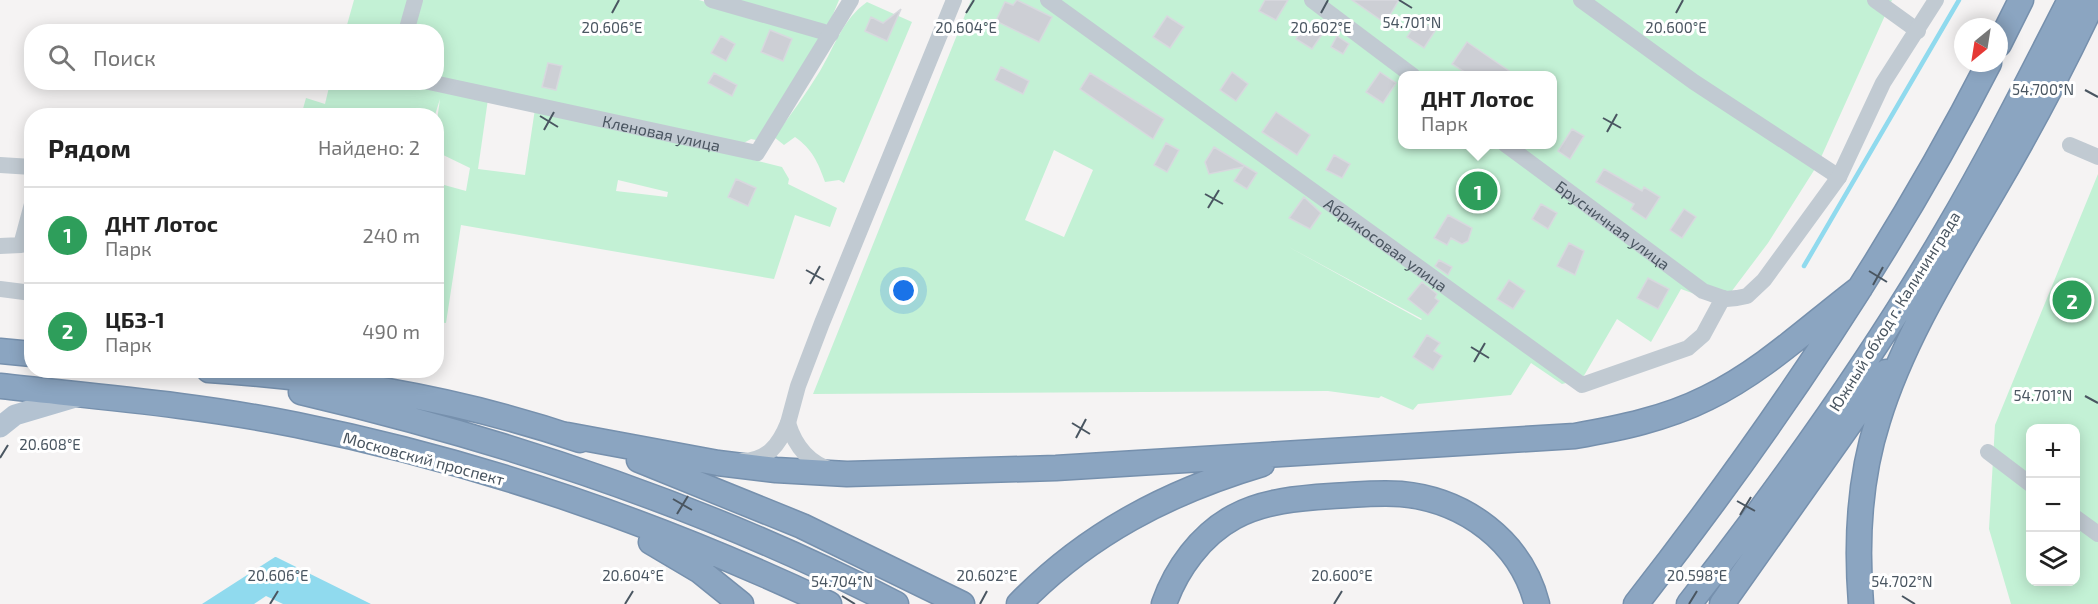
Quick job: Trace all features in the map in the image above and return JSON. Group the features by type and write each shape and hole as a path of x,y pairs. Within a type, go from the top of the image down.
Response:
{"highway":[{"path":"2008,26 2021,0"},
{"name":"Южный обход г. Калининграда","path":"1689,604 1817,431 1894,318 1985,163 2070,0"},
{"path":"1861,604 1859,522 1870,449 1889,388 1917,325 2044,99 2094,0"},
{"path":"1636,604 1769,424 1860,288 1943,149 1984,72"},
{"path":"567,435 718,463 776,470 847,474 1045,468 1575,436 1621,428 1664,416 1708,398 1754,370 1860,288"},
{"path":"1722,604 1917,325"},
{"path":"0,351 24,353"},
{"name":"Московский проспект","path":"236,378 408,417 554,462 661,500 754,537 896,604"},
{"path":"292,378 424,397 511,418 567,435 782,517 962,604"},
{"name":"Московский проспект","path":"0,386 296,425 457,464 572,501 679,540 829,604"},
{"path":"1026,597 1070,556 1109,529 1149,506 1189,488 1301,453"},
{"path":"1164,604 1178,574 1201,543 1235,516 1257,508 1290,501 1370,494 1401,494 1431,500 1491,529 1515,555 1527,574 1537,604"},
{"path":"572,501 700,571 741,604"}],"main road":[{"path":"0,428 15,416 80,395"}],"street":[{"path":"408,24 415,0"},
{"path":"711,0 831,34"},
{"name":"Кленовая улица","path":"444,85 757,153 851,0"},
{"name":"Абрикосовая улица","path":"1048,0 1582,385 1688,348 1703,335 1723,298"},
{"path":"1311,0 1408,71"},
{"path":"1581,0 1694,82 1839,177"},
{"path":"1875,0 1918,31"},
{"path":"1723,298 1747,296 1756,289 1839,177 1883,83 1936,0"},
{"path":"718,463 752,461 767,455 780,442 822,323 951,1"},
{"path":"2070,145 2098,158"},
{"name":"Брусничная улица","path":"1512,149 1691,283 1703,291 1723,298"},
{"path":"0,165 24,166"},
{"path":"0,246 21,245 24,234"},
{"path":"0,252 24,254"},
{"path":"0,289 24,292"},
{"path":"788,423 794,443 807,457 823,467 847,474"},
{"path":"1988,452 2026,480"},
{"path":"2080,521 2098,534"}],"green space":[{"path":"354,0 411,0 404,24 347,24"},
{"path":"421,0 699,0 817,36 822,42 756,140 751,139 738,146 444,81 444,24 414,24"},
{"path":"737,0 839,0 829,24 818,25"},
{"path":"971,0 1892,0 1818,164 1768,243 1722,304 1681,289 1651,342 1617,319 1582,379 1562,384 1531,363 1511,395 1418,404 1413,410 1381,396 1379,398 1328,391 813,394","holes":["1054,150 1093,170 1064,237 1025,220","1287,246 1422,319 1421,320"]},
{"path":"867,2 912,22 844,183 839,180 825,182 814,156 806,146 795,137 784,145 774,137 815,80 845,25"},
{"path":"328,90 444,90 488,99 478,169 525,175 535,109 629,129 782,167 789,179 788,184 837,208 830,227 795,215 774,279 461,225 446,323 444,323 444,185 466,191 470,168 444,155 444,108 439,108 440,99 437,108 303,108 306,98 325,104","holes":["618,180 668,192 667,197 616,191"]},
{"path":"2098,174 2098,604 2011,604 1989,529 1995,425"}],"water":[{"path":"275,557 371,604 283,604 266,596 254,604 202,604"}],"building":[{"path":"1017,0 1052,17 1039,42 996,21 1005,2 1013,5"},
{"path":"1265,0 1288,0 1276,20 1259,11"},
{"path":"1352,0 1399,0 1385,23"},
{"path":"901,9 887,41 865,31 871,17 883,23"},
{"path":"1167,16 1184,27 1170,48 1153,37"},
{"path":"1419,19 1435,31 1424,48 1407,37"},
{"path":"1306,22 1323,33 1312,49 1296,39"},
{"path":"770,30 792,39 783,61 761,52"},
{"path":"721,36 735,44 726,61 711,53"},
{"path":"1337,36 1349,44 1343,54 1331,47"},
{"path":"1467,42 1509,71 1463,71 1452,64"},
{"path":"548,63 562,66 556,90 542,87"},
{"path":"1001,67 1029,81 1023,94 995,80"},
{"path":"1232,72 1248,84 1236,101 1220,90"},
{"path":"1380,72 1396,83 1383,103 1366,92"},
{"path":"714,73 737,85 732,96 708,83"},
{"path":"1090,73 1164,119 1153,139 1080,89"},
{"path":"1276,112 1310,135 1297,155 1262,132"},
{"path":"1572,129 1584,136 1570,159 1558,151"},
{"path":"1166,143 1179,150 1167,172 1154,165"},
{"path":"1214,147 1257,173 1247,189 1234,181 1243,167 1209,174 1205,162"},
{"path":"1334,155 1350,164 1342,178 1326,170"},
{"path":"1604,169 1642,191 1644,187 1660,197 1646,219 1631,209 1634,204 1596,182"},
{"path":"736,179 756,188 748,206 728,197"},
{"path":"1304,197 1321,213 1310,229 1289,218"},
{"path":"1541,204 1557,213 1548,229 1532,219"},
{"path":"1684,209 1696,217 1682,238 1670,230"},
{"path":"1448,215 1472,228 1468,241 1462,244 1451,238 1447,245 1434,238"},
{"path":"1569,243 1584,251 1575,275 1557,266"},
{"path":"1439,260 1452,267 1448,275 1435,266"},
{"path":"1648,278 1669,289 1658,309 1637,298"},
{"path":"1509,280 1525,291 1513,309 1497,299"},
{"path":"1422,282 1437,294 1435,298 1439,301 1428,315 1408,299"},
{"path":"1427,335 1440,343 1434,351 1442,356 1433,370 1413,357"}],"waterway":[{"path":"1804,266 1959,0"}],"place":[{"name":"ДНТ Лотос","path":"1478,191"},
{"name":"ЦБЗ-1","path":"2072,300"}]}
